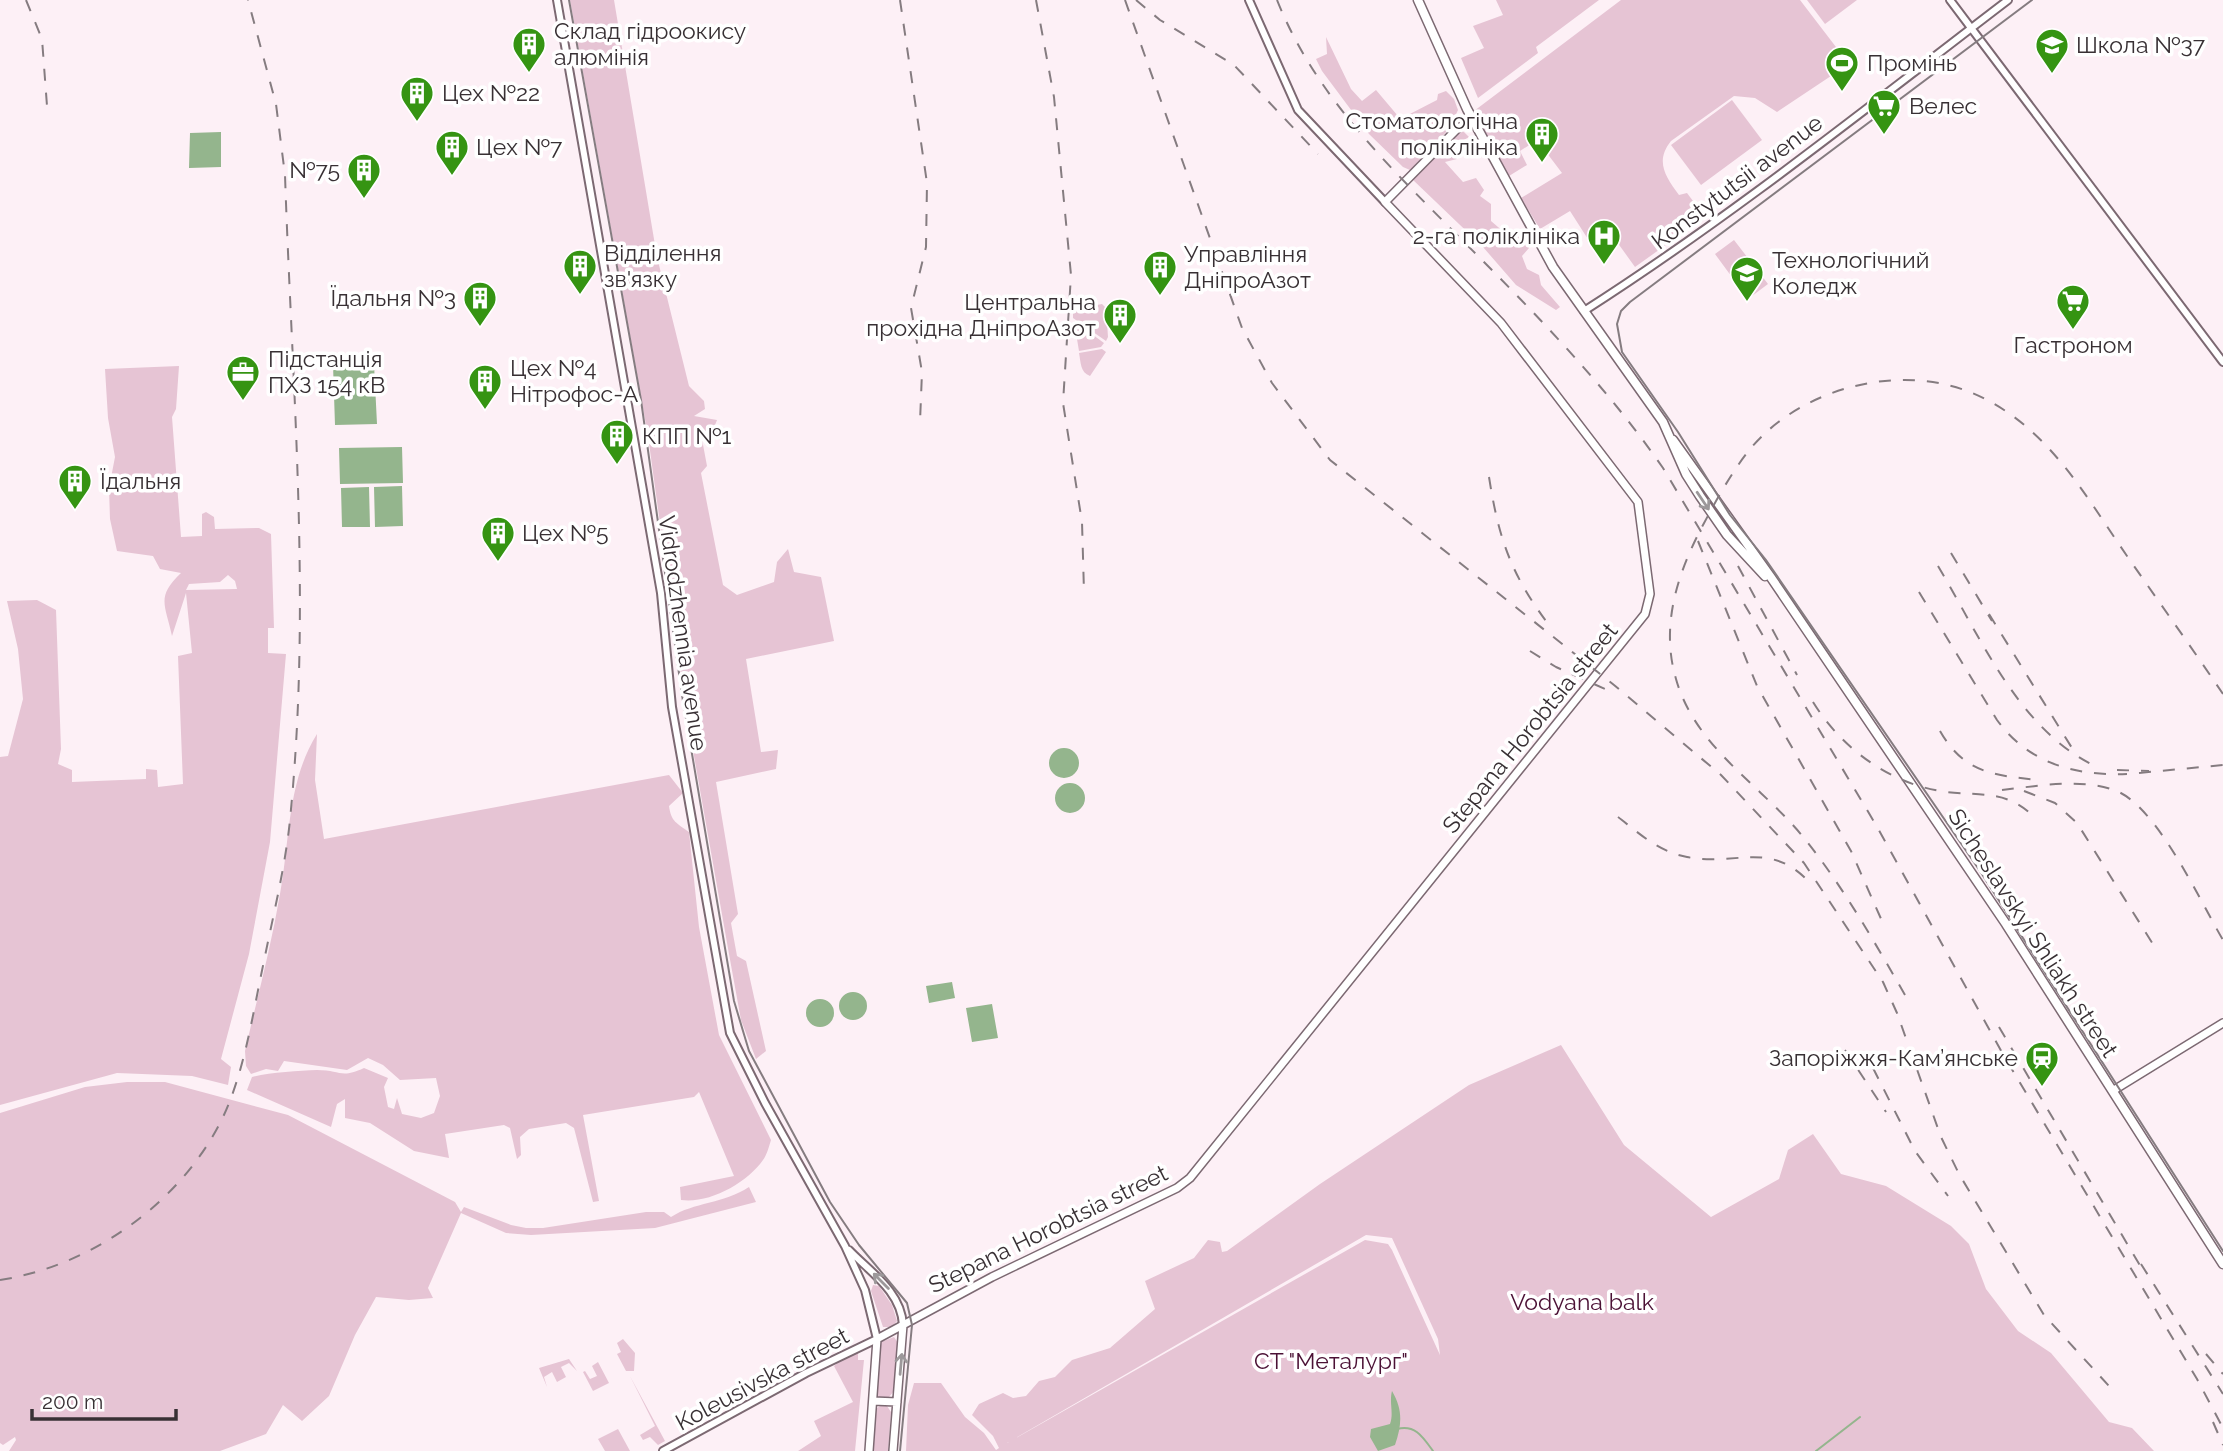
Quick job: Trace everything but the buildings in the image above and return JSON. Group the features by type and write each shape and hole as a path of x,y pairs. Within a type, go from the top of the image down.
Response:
{"main road":[{"name":"Sicheslavskyi Shliakh street","path":"1418,0 1473,120 1553,267 1663,422 1999,914 2223,1264"},
{"path":"1385,202 1458,128 1473,120"},
{"name":"Stepana Horobtsia street","path":"877,1339 992,1277 1177,1188 1190,1178 1645,614 1650,594 1638,502 1501,323 1385,202"},
{"path":"2114,1090 2223,1023"},
{"name":"Vidrodzhennia avenue","path":"893,1451 903,1325"},
{"name":"Vidrodzhennia avenue","path":"869,1451 877,1339"},
{"path":"873,1401 897,1402"}],"street":[{"name":"Vidrodzhennia avenue","path":"557,0 661,593 672,707 726,1013 737,1049 845,1246 865,1290 877,1339"},
{"name":"Stepana Horobtsia street","path":"1249,0 1298,110 1385,202"},
{"path":"1950,0 2223,362"},
{"name":"Konstytutsii avenue","path":"1584,311 1639,276 1738,204 2008,0"},
{"name":"Vidrodzhennia avenue","path":"845,1246 891,1291 899,1306 903,1325"},
{"name":"Koleusivska street","path":"663,1451 806,1373 877,1339"}],"green space":[{"path":"570,0 614,0 657,257 689,386 704,401 705,409 694,416 717,420 713,430 701,434 707,466 701,473 723,585 737,595 774,582 777,562 788,549 794,572 821,577 834,641 746,659 761,752 778,750 776,769 716,782 738,914 731,923 737,956 746,961 766,1051 756,1059 741,1020 685,705 648,436"},
{"path":"1496,0 1599,0 1536,47 1538,53 1478,98 1461,58 1484,48 1473,26 1503,15"},
{"path":"1621,0 1800,0 1849,64 1777,112 1755,98 1734,96 1671,141 1664,155 1666,175 1679,195 1687,193 1705,217 1635,267 1612,235 1593,247 1570,211 1540,229 1521,198 1562,173 1537,140 1520,151 1527,165 1509,176 1474,111"},
{"path":"1807,0 1857,0 1825,24"},
{"path":"1326,37 1351,89 1362,101 1376,90 1398,116 1404,117 1437,100 1438,94 1446,91 1454,99 1458,110 1449,129 1410,170 1403,167 1369,134 1322,71 1316,59 1327,54"},
{"path":"1732,100 1762,140 1701,185 1671,145"},
{"path":"1462,130 1469,137 1452,147 1457,159 1445,162 1463,182 1476,178 1484,190 1480,196 1491,204 1491,221 1512,239 1521,232 1529,248 1522,256 1527,269 1539,275 1541,285 1560,307 1556,310 1516,285 1483,247 1412,179"},
{"path":"1734,240 1768,284 1748,299 1715,254"},
{"path":"1102,304 1106,308 1106,341 1073,318 1076,309"},
{"path":"1074,321 1104,343 1101,347 1079,351"},
{"path":"1102,349 1106,352 1090,376 1083,370 1079,353"},
{"path":"179,366 176,409 172,417 181,537 202,536 202,514 206,512 214,517 215,529 259,528 271,534 274,628 268,628 268,653 286,654 270,842 249,954 221,1059 231,1067 228,1085 192,1076 117,1073 0,1105 0,757 8,756 23,699 18,649 7,601 37,600 56,610 61,749 58,764 72,770 72,782 146,779 146,769 157,770 158,787 183,784 178,656 192,653 186,593 172,636 165,608 165,595 181,573 160,569 153,556 117,551 110,519 109,488 115,457 108,418 105,369","holes":["228,575 235,581 237,589 186,590 189,584 220,582"]},
{"path":"317,734 315,780 324,839 669,775 683,793 669,806 673,819 689,832 699,927 719,1035 771,1140 766,1156 747,1177 715,1195 703,1199 681,1200 680,1187 734,1176 699,1092 694,1097 583,1115 599,1201 593,1202 574,1128 566,1123 529,1129 520,1137 521,1155 517,1159 510,1128 504,1125 445,1134 449,1158 414,1151 370,1123 345,1118 345,1099 337,1104 331,1127 247,1090 252,1077 259,1075 317,1070 345,1073 364,1068 388,1078 384,1087 388,1107 394,1109 397,1098 402,1114 421,1118 434,1113 440,1096 436,1078 400,1080 383,1065 368,1058 347,1070 284,1061 278,1071 266,1069 251,1074 246,1066 245,1051 276,914 295,791 307,752"},
{"name":"Vodyana balk","path":"1561,1045 1624,1145 1711,1217 1779,1179 1788,1150 1813,1134 1841,1174 1886,1186 1951,1226 1969,1244 1986,1289 2018,1331 2051,1353 2109,1422 2132,1428 2154,1451 906,1451 908,1405 914,1383 941,1383 965,1417 984,1433 996,1450 999,1448 993,1436 972,1415 979,1404 1003,1393 1013,1398 1026,1396 1039,1381 1055,1377 1072,1360 1110,1348 1155,1309 1145,1281 1194,1258 1208,1240 1220,1242 1222,1252 1227,1251 1320,1184 1469,1085","holes":["1366,1235 1392,1238 1438,1339 1440,1355 1392,1250 1388,1244 1365,1240 1007,1443"]},
{"path":"127,1082 165,1082 288,1115 455,1202 461,1212 464,1207 526,1228 543,1228 646,1212 664,1212 671,1217 689,1208 729,1197 749,1187 756,1202 655,1228 531,1235 506,1233 461,1213 428,1288 433,1298 409,1300 376,1297 355,1335 329,1396 302,1421 283,1405 266,1434 220,1451 9,1451 16,1440 15,1437 3,1445 0,1443 0,1113 85,1087"},
{"path":"873,1285 879,1286 892,1305 897,1321 892,1327 883,1327 871,1291"},
{"path":"894,1337 898,1343 894,1391 889,1397 879,1397 876,1393 881,1342"},
{"path":"623,1339 635,1353 634,1371 626,1371 617,1354 621,1352 617,1343"},
{"path":"858,1352 858,1360 864,1360 855,1451 798,1451 821,1436 814,1421 853,1402 834,1366 847,1355"},
{"path":"569,1359 577,1371 569,1363 561,1367 566,1377 557,1382 552,1372 544,1377 547,1387 539,1368"},
{"path":"598,1362 609,1383 593,1391 583,1372 585,1371 590,1379 597,1376 592,1366"},
{"path":"630,1376 665,1441 658,1445 650,1437 643,1440 640,1435 655,1426"},
{"path":"887,1406 891,1412 888,1451 871,1451 874,1410"},
{"path":"618,1429 630,1451 605,1451 598,1439"}],"shaded area":[{"path":"221,132 221,167 189,168 190,133"},
{"path":"374,364 377,424 335,425 333,365"},
{"path":"402,447 403,483 340,484 339,448"},
{"path":"402,486 403,526 375,527 374,487"},
{"path":"369,487 370,527 342,527 341,488"},
{"path":"1064,748 1070,749 1078,757 1078,769 1070,777 1064,778 1058,777 1050,769 1049,763 1050,757 1058,749"},
{"path":"1070,783 1076,784 1084,792 1084,804 1076,812 1070,813 1064,812 1056,804 1055,798 1056,792 1064,784"},
{"path":"952,982 955,998 929,1003 926,986"},
{"path":"853,992 863,996 867,1006 863,1016 853,1020 843,1016 839,1006 843,996"},
{"path":"820,999 830,1003 834,1013 830,1023 820,1027 810,1023 806,1013 810,1003"},
{"path":"992,1004 998,1038 972,1042 966,1008"},
{"path":"1392,1391 1400,1411 1399,1430 1395,1445 1378,1451 1370,1437 1371,1429 1390,1424"}],"waterway":[{"path":"1816,1451 1860,1417"},
{"path":"1397,1429 1414,1430 1433,1451"}],"tram line":[{"path":"569,0 641,400 682,695 734,1001 749,1051 830,1202 859,1245 907,1303 912,1325 900,1451"},
{"path":"2032,0 1630,302 1621,311 1617,324 1622,352 1678,432 1730,515 1766,560 1980,871 2223,1251"}],"railway":[{"path":"26,0 42,39 47,106"},
{"path":"0,1280 68,1261 100,1245 159,1202 184,1176 205,1148 231,1099 243,1060 280,885 289,828 297,730 300,571 298,492 285,175 276,104 248,0"},
{"path":"900,0 927,183 926,247 911,308 922,372 920,422"},
{"path":"1036,0 1054,97 1071,275 1063,403 1082,522 1084,592"},
{"path":"1125,0 1242,328 1272,383 1330,460 1614,685 1721,775 1804,863 1883,982 1897,1013 1941,1137 1959,1174 2044,1315 2109,1386"},
{"path":"1136,0 1160,20 1234,65 1318,154"},
{"path":"1277,0 1313,70 1359,132 1570,352 1618,408 1663,468 1876,825 2004,1056 2197,1379 2223,1428"},
{"path":"1905,995 1822,861 1791,823 1715,747 1699,727 1676,679 1670,639 1671,619 1674,599 1686,561 1731,476 1751,448 1774,426 1800,408 1830,394 1861,385 1894,380 1926,381 1958,388 1987,400 2031,431 2066,469 2223,694"},
{"path":"1489,477 1497,520 1509,558 1527,592 1552,629"},
{"path":"1698,541 1757,686 1851,851 1882,921"},
{"path":"1951,553 1992,621"},
{"path":"1738,566 1797,675"},
{"path":"1938,566 1985,649 2021,703 2042,727 2065,747 2091,764"},
{"path":"1919,592 1997,720 2010,735 2039,757 2055,764 2090,773 2127,774"},
{"path":"1989,614 2072,748"},
{"path":"1530,651 1556,667 1614,693"},
{"path":"1813,702 1838,735 1870,762 1888,773 1926,788 2002,798 2012,801 2032,815"},
{"path":"1940,731 1949,745 1970,764 1993,773 2037,780"},
{"path":"2139,773 2223,765"},
{"path":"2117,770 2149,771"},
{"path":"2002,790 2087,784 2114,790 2130,799 2161,833 2223,940"},
{"path":"2024,791 2055,803 2077,823 2156,949"},
{"path":"1618,817 1650,842 1677,855 1704,859 1766,858 1781,862 1810,883"},
{"path":"1999,1027 2145,1274"},
{"path":"1845,1050 1886,1112"},
{"path":"1873,1068 1915,1151 1948,1196"},
{"path":"2141,1264 2223,1394"},
{"path":"2206,1354 2223,1374"},
{"path":"2213,1422 2223,1445"}],"place":[{"name":"Склад гідроокису алюмінія","path":"529,74"},
{"name":"Школа №37","path":"2052,75"},
{"name":"Промінь","path":"1842,93"},
{"name":"Цех №22","path":"417,123"},
{"name":"Велес","path":"1884,136"},
{"name":"Стоматологічна поліклініка","path":"1542,164"},
{"name":"Цех №7","path":"452,177"},
{"name":"№75","path":"364,200"},
{"name":"2-га поліклініка","path":"1604,266"},
{"name":"Відділення зв'язку","path":"580,296"},
{"name":"Управління ДніпроАзот","path":"1160,297"},
{"name":"Технологічний Коледж","path":"1747,303"},
{"name":"Їдальня №3","path":"480,328"},
{"name":"Гастроном","path":"2073,331"},
{"name":"Центральна прохідна ДніпроАзот","path":"1120,345"},
{"name":"Підстанція ПХЗ 154 кВ","path":"243,402"},
{"name":"Цех №4 Нітрофос-А","path":"485,411"},
{"name":"КПП №1","path":"617,466"},
{"name":"Їдальня","path":"75,511"},
{"name":"Цех №5","path":"498,563"},
{"name":"Запоріжжя-Кам’янське","path":"2042,1088"}],"park label":[{"name":"СТ \"Металург\"","path":"1331,1361"}]}
